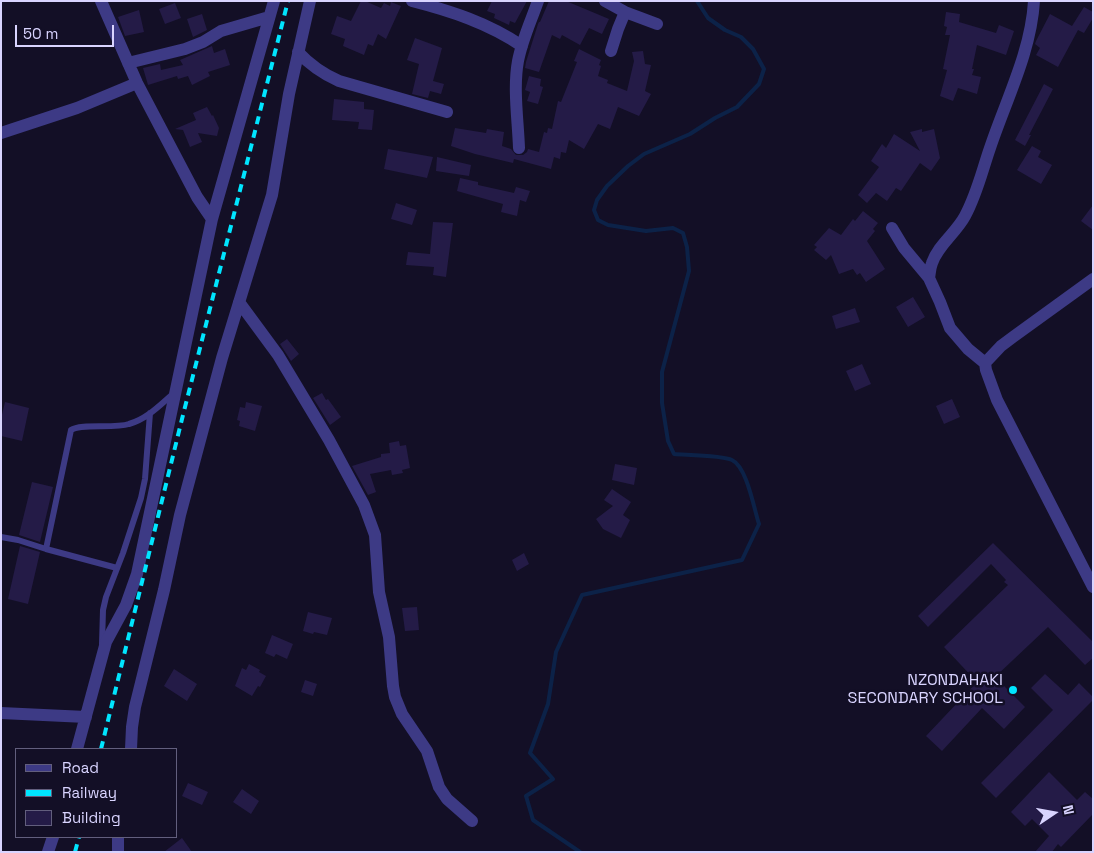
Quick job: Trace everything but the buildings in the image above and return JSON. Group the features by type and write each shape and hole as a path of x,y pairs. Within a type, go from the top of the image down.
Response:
{"street":[{"path":"101,1 137,83 197,197 212,220"},
{"path":"77,748 106,642 133,587 147,531 212,220 274,1"},
{"path":"131,748 135,707 164,590 180,515 222,358 272,195 278,153 310,1"},
{"path":"412,1 481,22 501,31 522,46"},
{"path":"519,148 518,63 538,1"},
{"path":"605,1 625,12 658,24"},
{"path":"929,278 936,254 964,218 978,188 989,149 1016,80 1030,32 1034,1"},
{"path":"611,51 625,12"},
{"path":"128,63 185,49 203,42 221,31 269,17"},
{"path":"298,52 310,65 323,74 339,81 447,112"},
{"path":"1,133 78,108 137,83"},
{"path":"892,228 904,248 929,278 950,328 968,349 986,363"},
{"path":"1093,279 1001,346 986,363 986,370 997,400 1093,586"},
{"path":"239,302 278,355 338,455 370,517 376,535 379,592 389,637 395,697 402,714 427,751 439,787 448,799 472,821"},
{"path":"1,713 86,718"},
{"path":"48,852 53,838"},
{"path":"118,838 118,852"}],"lane":[{"path":"46,549 71,430 76,427 119,426 138,421 175,392"},
{"path":"102,656 103,610 106,596 131,531 141,498 145,478 150,413"},
{"path":"1,536 117,568"}],"waterway":[{"path":"580,852 533,820 526,796 553,779 530,753 548,704 556,652 582,595 742,560 759,524 746,479 737,464 732,460 721,457 674,454 668,441 662,403 662,372 689,271 687,247 683,233 673,228 646,231 608,225 598,220 594,210 597,200 607,186 628,166 644,154 690,134 737,107 759,84 764,69 753,49 741,37 725,30 708,18 697,1"}],"railway":[{"path":"101,748 288,1"},
{"path":"75,852 79,838"}],"place":[{"name":"NZONDAHAKI SECONDARY SCHOOL","path":"1013,690"}]}
